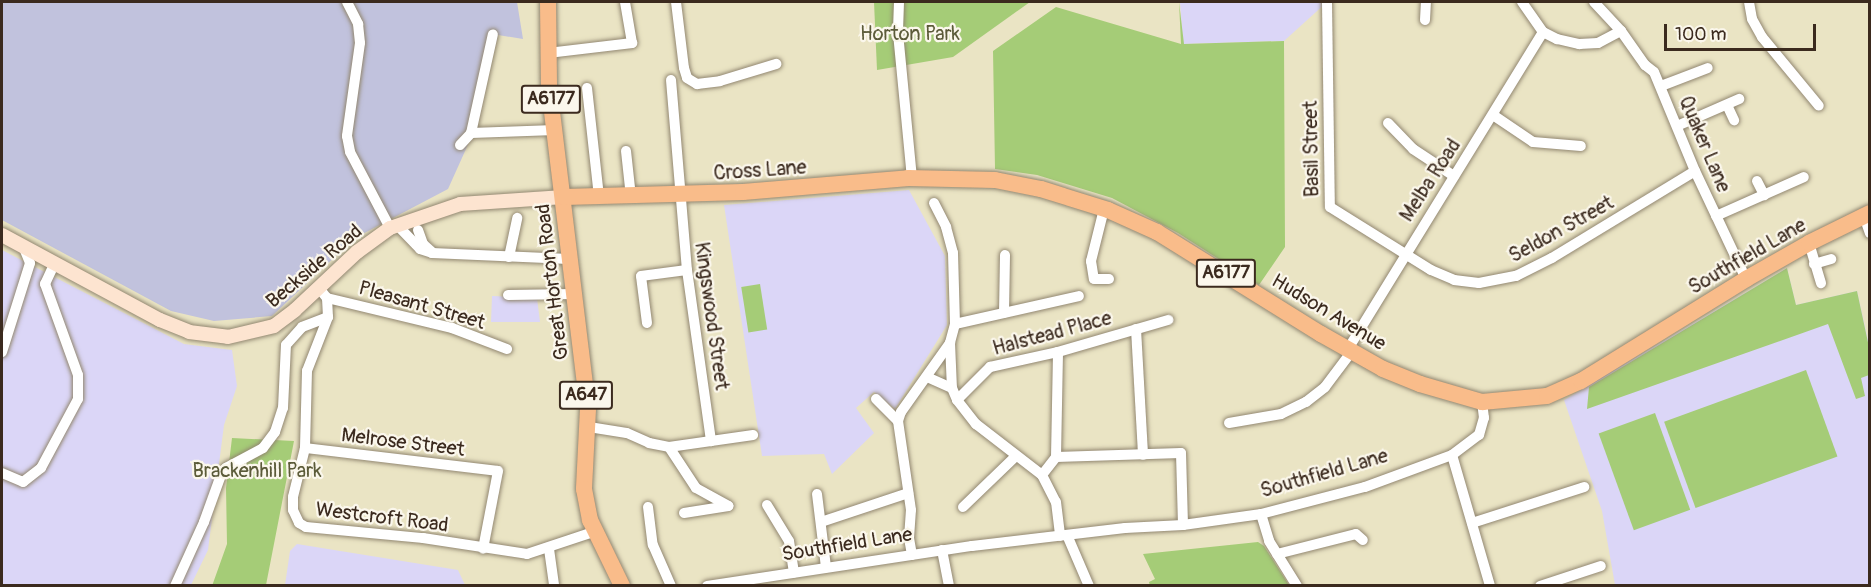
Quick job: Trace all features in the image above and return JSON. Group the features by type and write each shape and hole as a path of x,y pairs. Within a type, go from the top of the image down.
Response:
{"main road":[{"name":"Great Horton Road","path":"548,2 548,53 555,130 589,427 584,489 596,531 622,585"},
{"name":"Cross Lane","path":"564,197 679,196 912,179 958,178"},
{"name":"Hudson Avenue","path":"958,178 995,180 1041,189 1104,209 1157,232 1383,369 1420,384 1482,402"},
{"name":"Southfield Lane","path":"1482,402 1547,396 1581,381 1746,279 1809,243 1867,215"}],"street":[{"path":"347,2 358,24 360,42 347,136 350,152 394,227 420,249 432,253 569,259"},
{"path":"548,53 632,43 625,2"},
{"path":"676,2 687,78 697,84 720,81 776,64"},
{"name":"Basil Street","path":"1327,2 1330,207 1404,254"},
{"path":"1425,20 1426,2"},
{"path":"1522,2 1543,32 1557,39 1579,44 1598,43 1621,31"},
{"name":"Quaker Lane","path":"1594,2 1621,31 1645,65 1654,72 1695,171 1746,279"},
{"path":"1749,2 1752,19 1762,37 1819,106"},
{"path":"900,3 902,77 912,179"},
{"name":"Melba Road","path":"1229,423 1281,414 1306,402 1325,387 1350,350 1404,254 1543,32"},
{"path":"460,146 471,133 493,34"},
{"path":"1661,86 1708,68"},
{"name":"Kingswood Street","path":"671,80 687,270 711,441"},
{"path":"587,88 599,197"},
{"path":"1677,126 1739,99"},
{"path":"1727,105 1734,120"},
{"path":"1493,115 1533,142 1581,146"},
{"path":"1388,123 1413,149 1454,176"},
{"path":"471,133 555,130"},
{"path":"626,151 631,197"},
{"name":"Seldon Street","path":"1404,254 1454,280 1479,283 1516,276 1552,258 1695,171"},
{"path":"1716,216 1804,177"},
{"path":"1757,181 1764,195"},
{"name":"Beckside Road","path":"2,235 54,265 169,324 189,332 228,338 274,326 322,292 357,252 394,227 460,204 564,197"},
{"path":"934,202 946,228 953,253 955,324 950,343 952,388 957,400 976,424 1042,475 1056,502 1063,536 1089,585"},
{"path":"1104,209 1091,261 1094,279 1109,279"},
{"path":"1867,215 1869,233"},
{"path":"509,257 518,218"},
{"path":"418,230 423,244 432,253"},
{"path":"1809,243 1821,283"},
{"path":"2,352 30,263 23,246"},
{"path":"1004,313 1005,255"},
{"path":"1814,264 1831,259"},
{"path":"2,473 23,482 40,468 78,399 78,375 45,284 54,265"},
{"path":"647,323 641,276 687,270"},
{"name":"Westcroft Road","path":"322,292 328,317 307,371 305,448 292,496 292,510 298,523 306,527 423,538 527,554 549,549 596,531"},
{"name":"Pleasant Street","path":"322,292 452,328 507,349"},
{"path":"508,295 573,294"},
{"path":"955,324 1079,296"},
{"path":"175,585 207,516 221,475 226,468 263,448 275,432 283,408 286,345 302,327 328,317"},
{"name":"Halstead Place","path":"957,400 990,367 1058,352 1168,320"},
{"path":"1136,329 1143,455"},
{"path":"912,555 908,493 898,422 901,412 950,343"},
{"path":"1042,475 1056,457 1058,352"},
{"path":"927,377 952,388"},
{"path":"876,399 898,422"},
{"name":"Southfield Lane","path":"707,585 737,583 942,550 1183,525 1261,514 1365,487 1452,454 1479,435 1484,418 1482,402"},
{"path":"589,427 627,433 669,447 753,435"},
{"path":"669,447 696,488 728,506 684,513"},
{"name":"Melrose Street","path":"305,448 498,471 483,549"},
{"path":"1056,457 1181,453 1183,525"},
{"path":"1452,454 1490,585"},
{"path":"963,507 1016,456"},
{"path":"1472,523 1584,487"},
{"path":"821,522 908,493"},
{"path":"817,494 826,567"},
{"path":"767,505 789,541 794,573"},
{"path":"648,507 653,545 671,585"},
{"path":"1261,514 1269,541 1297,585"},
{"path":"1277,554 1356,534 1363,540"},
{"path":"549,549 554,585"},
{"path":"942,550 950,585"},
{"path":"1540,585 1601,566"}],"shaded area":[{"path":"2,2 517,2 523,39 498,35 475,129 448,189 355,238 272,316 214,321 171,311 2,220"},
{"path":"1180,2 1327,2 1284,41 1183,44"},
{"path":"909,190 945,256 947,325 895,409 874,392 856,408 874,433 832,474 824,454 762,456 724,205"},
{"path":"2,250 184,344 232,350 237,386 224,425 208,550 191,585 2,585"},
{"path":"1787,268 1796,305 1857,291 1870,349 1869,585 1615,585 1602,511 1564,400"},
{"path":"492,296 537,298 540,322 491,322"},
{"path":"297,544 458,570 465,585 285,585 290,551"}],"green space":[{"name":"Horton Park","path":"874,2 1030,2 953,57 877,70"},
{"path":"1179,2 1184,44 1284,41 1285,247 1259,285 1178,233 1112,198 1037,175 995,169 993,51 1056,7 1181,44"},
{"path":"1787,268 1796,305 1857,291 1869,347 1869,375 1861,378 1865,396 1856,399 1828,324 1587,409 1589,387"},
{"path":"760,284 767,329 748,332 741,287"},
{"path":"1806,370 1837,456 1696,508 1664,422"},
{"path":"1655,413 1690,510 1634,530 1599,434"},
{"name":"Brackenhill Park","path":"232,438 294,441 266,585 212,586 227,544 226,488"},
{"path":"1258,542 1264,546 1289,585 1150,586 1149,582 1155,579 1143,554"}]}
